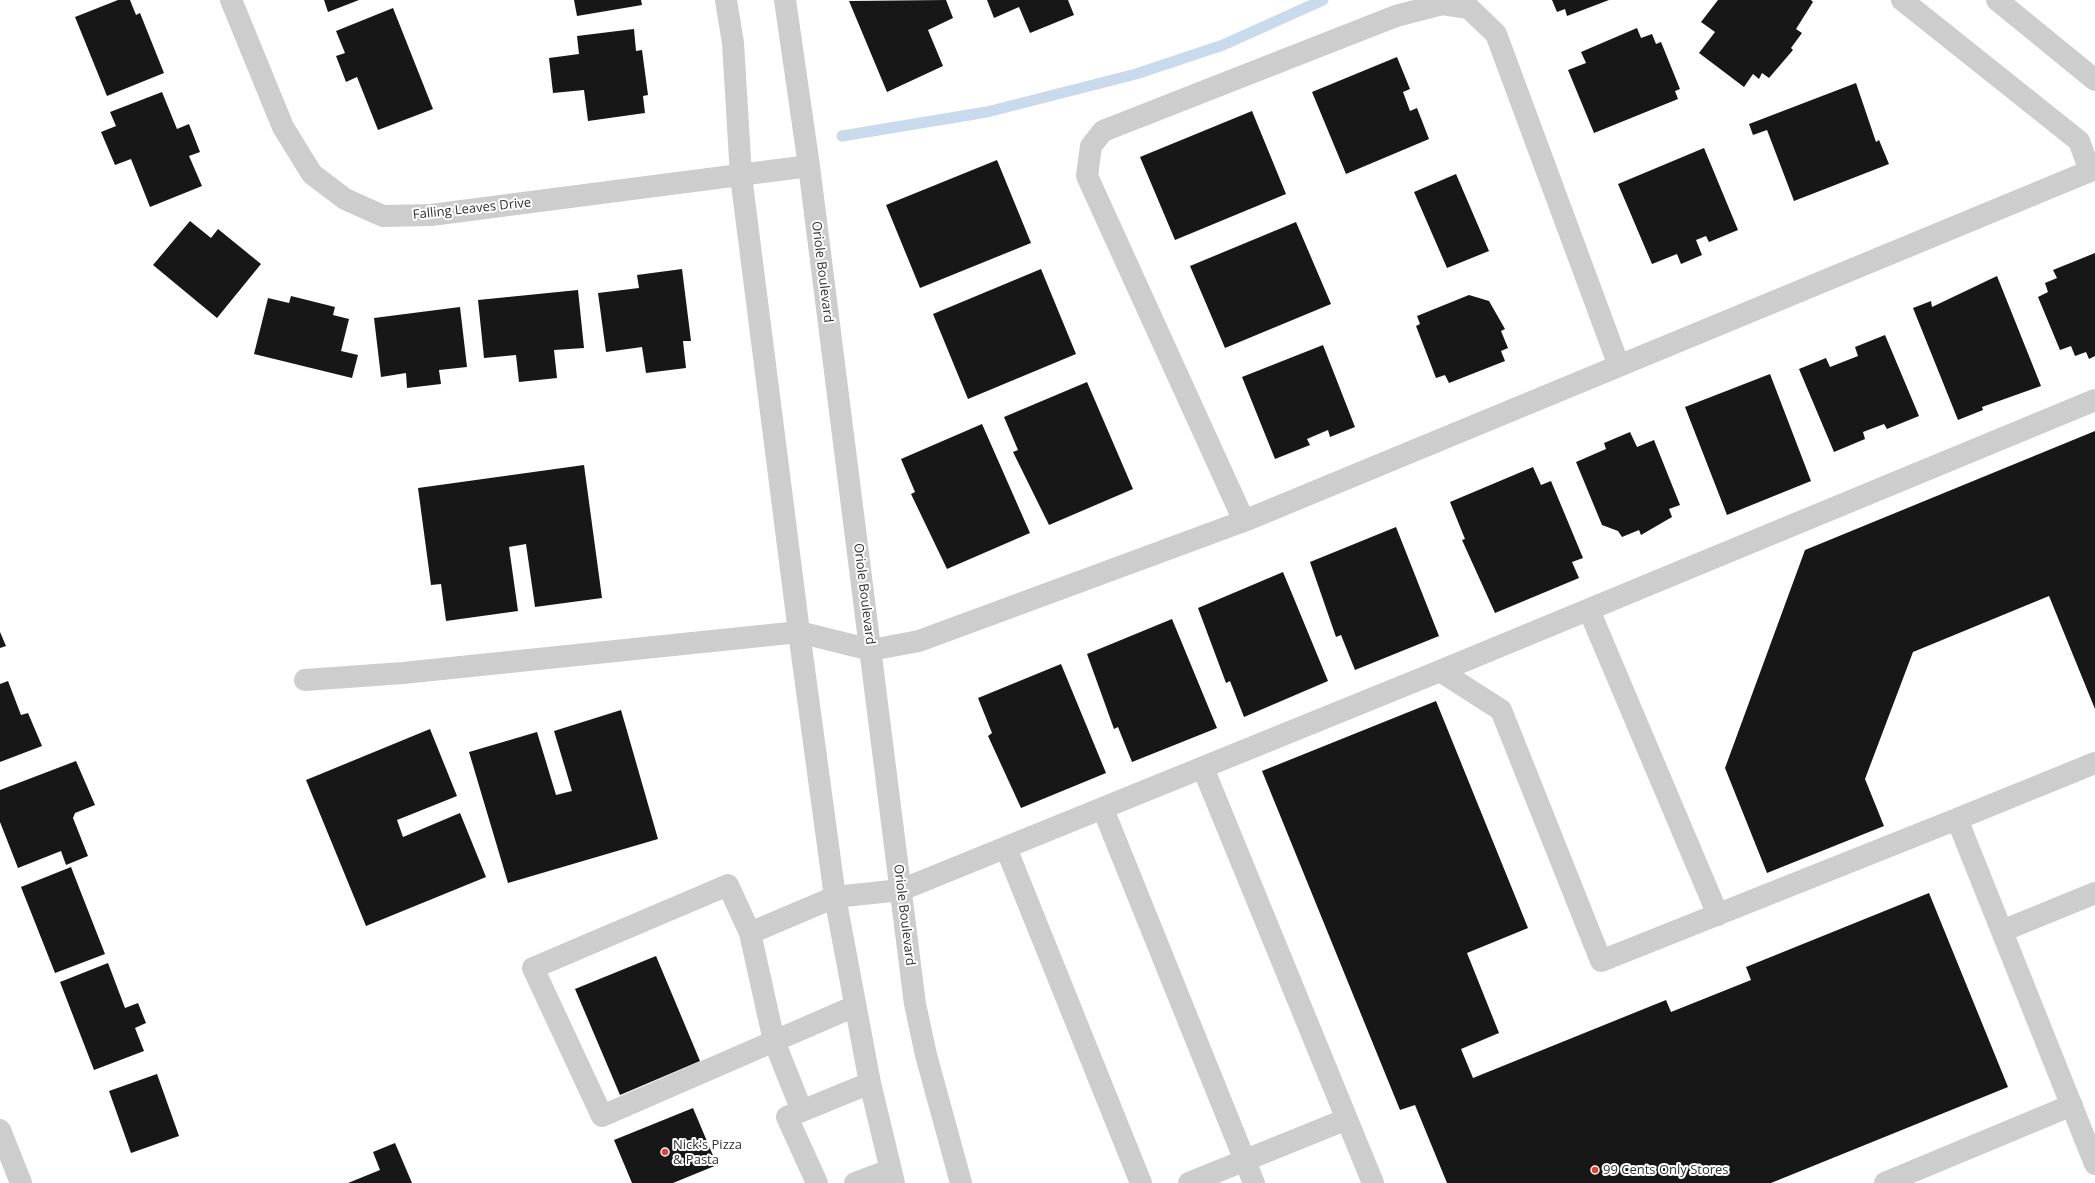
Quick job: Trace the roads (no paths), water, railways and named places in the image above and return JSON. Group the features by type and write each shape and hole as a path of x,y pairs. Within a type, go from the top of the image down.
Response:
{"street":[{"name":"Falling Leaves Drive","path":"231,0 283,127 312,174 345,199 383,216 431,215 809,166"},
{"path":"726,0 733,43 741,176 799,632 835,897 870,1083 892,1176 856,1183"},
{"name":"Oriole Boulevard","path":"785,0 809,166 915,1004 926,1055 961,1183"},
{"path":"305,680 411,672 799,632 871,650 919,641 1244,521 2090,171 2079,141 1902,0"},
{"path":"1997,0 2095,80"},
{"path":"1244,521 1087,176 1091,146 1103,131 1396,16 1442,4 1469,8 1496,34 1619,366"},
{"path":"750,933 835,897 901,890 1589,610 2095,400"},
{"path":"1589,610 1718,915"},
{"path":"1440,671 1501,710 1601,961 2095,763"},
{"path":"1202,768 1373,1183"},
{"path":"1103,809 1254,1183"},
{"path":"1957,819 2095,1164"},
{"path":"1006,848 1141,1183"},
{"path":"802,1111 774,1041 750,933 728,885 533,968 602,1116 774,1041 855,1006"},
{"path":"2002,931 2095,893"},
{"path":"817,1183 787,1117 870,1083"},
{"path":"1885,1183 2072,1105"},
{"path":"1189,1183 1347,1119"},
{"path":"0,1130 21,1183"}],"waterway":[{"path":"842,136 987,112 1136,74 1223,45 1323,0"}],"place":[{"name":"Nick's Pizza & Pasta","path":"665,1152"},
{"name":"99 Cents Only Stores","path":"1595,1170"}]}
